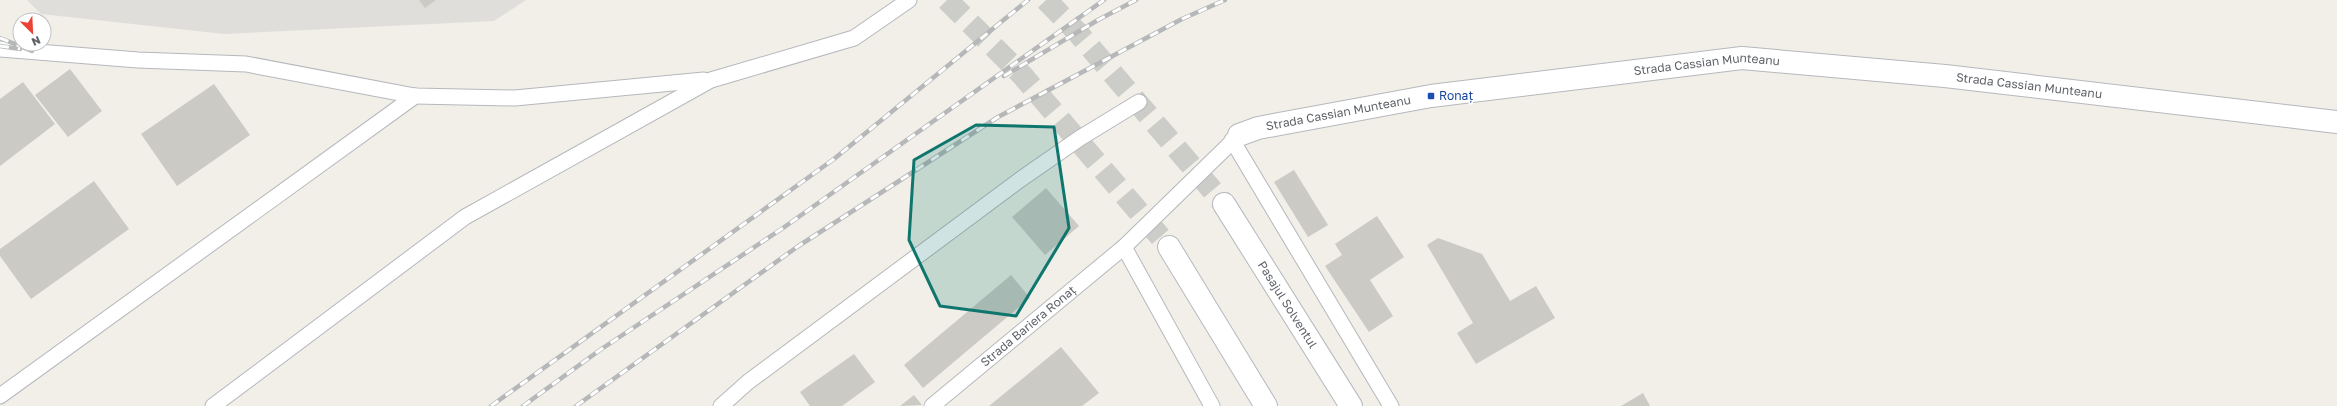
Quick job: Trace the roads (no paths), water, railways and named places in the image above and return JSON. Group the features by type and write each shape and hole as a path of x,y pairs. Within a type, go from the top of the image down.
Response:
{"street":[{"name":"Strada Cassian Munteanu","path":"1236,137 1258,128 1431,96 1742,58 1945,76 2337,122"},
{"name":"Pasajul Solventul","path":"1224,204 1351,406"},
{"path":"1169,247 1266,406"}],"lane":[{"path":"0,49 138,60 246,64 415,96 515,98 711,80 854,38 909,0"},
{"path":"213,406 465,217 711,80"},
{"path":"0,396 415,96"},
{"path":"721,406 748,382 1020,179 1080,138 1139,102"},
{"path":"1236,137 1391,406"},
{"name":"Strada Cassian Munteanu","path":"1124,247 1236,137"},
{"path":"1124,247 1212,406"},
{"name":"Strada Bariera Ronaț","path":"932,406 1124,247"}],"tunnel":[{"path":"947,0 1022,75 1169,247"},
{"path":"1046,0 1078,33 1224,204"}],"railway":[{"path":"491,406 834,159 1028,0"},
{"path":"523,406 600,350 783,228 1104,0"},
{"path":"1004,76 1098,20 1136,0"},
{"path":"576,406 797,247 998,117 1182,19 1225,0"},
{"path":"0,38 12,43"},
{"path":"0,46 12,48"}],"place":[{"name":"Ronaț","path":"1431,96"}]}
